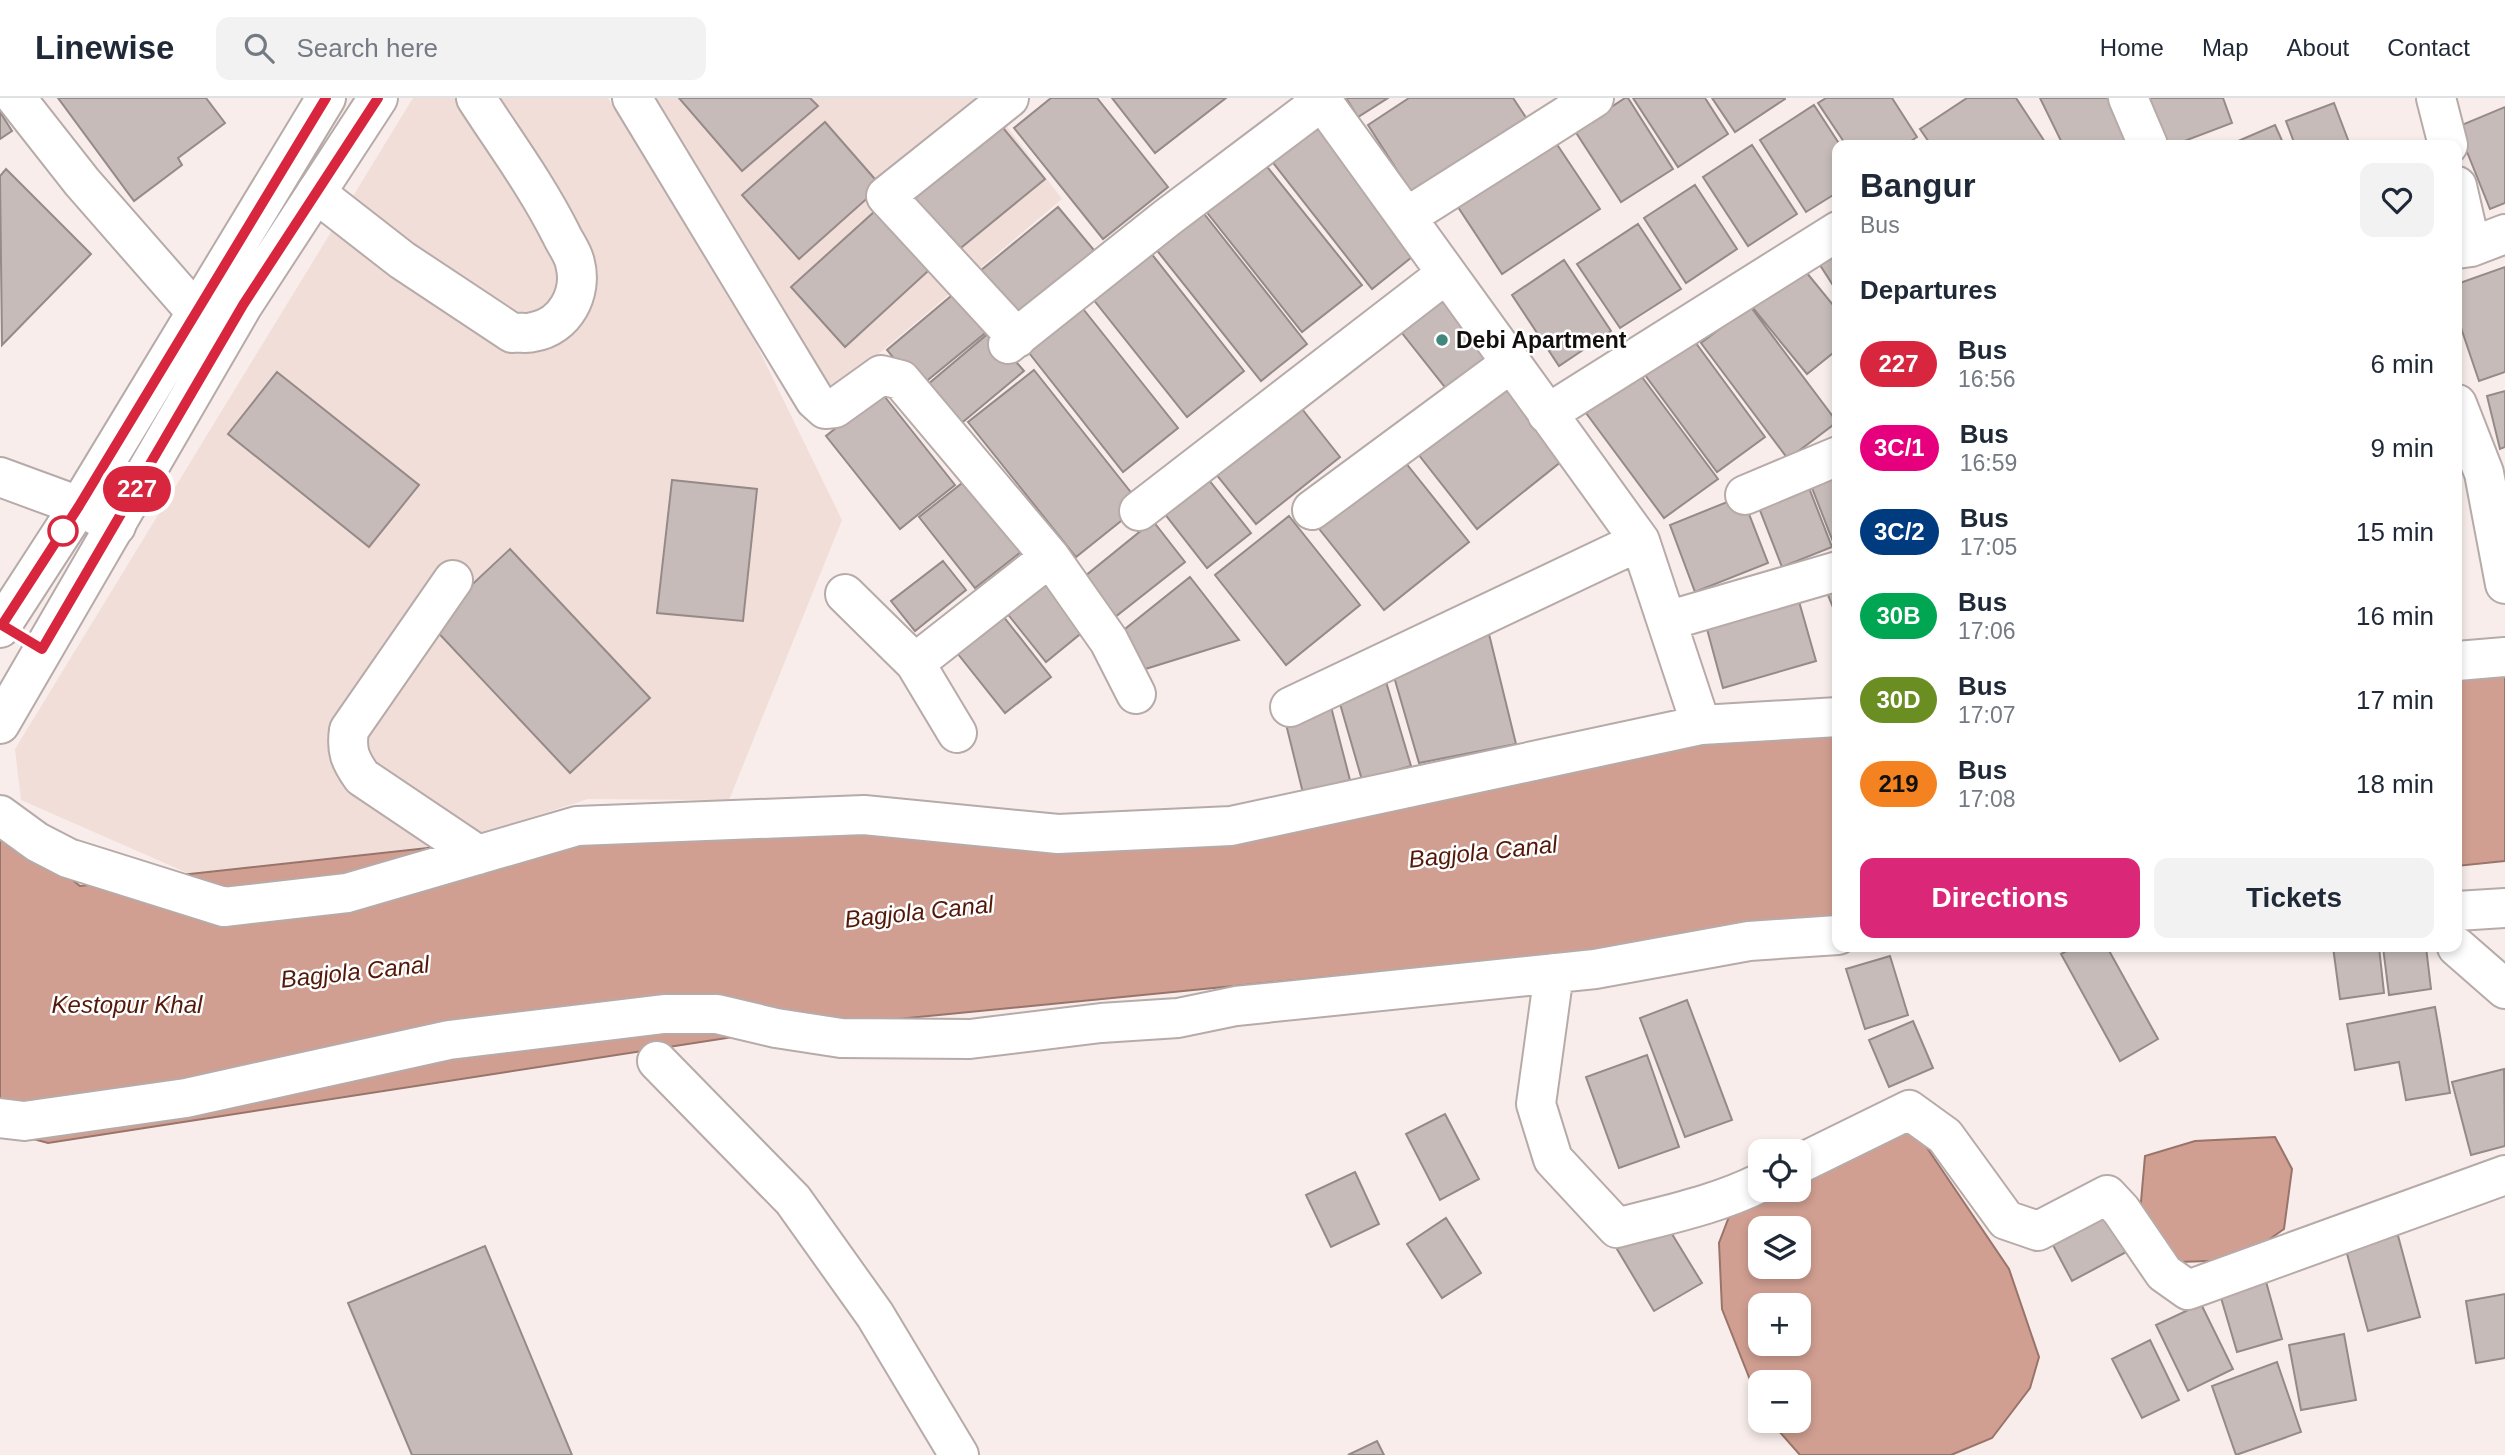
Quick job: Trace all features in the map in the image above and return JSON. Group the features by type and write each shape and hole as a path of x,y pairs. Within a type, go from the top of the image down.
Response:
{"street":[{"path":"16,98 89,191 195,312"},
{"path":"42,649 1,626 79,506 326,98"},
{"path":"0,724 243,305 377,98"},
{"path":"316,193 402,260 512,332 534,332 551,326 566,313 573,302 577,286 575,263 541,197 476,98"},
{"path":"632,98 815,400 825,409 835,408 881,375 901,380 1050,557 1109,641 1136,694"},
{"path":"1009,98 886,196 1013,341 1168,217 1321,100 1408,216 1446,274 1640,541 1701,725"},
{"path":"1408,216 1594,98"},
{"path":"2128,98 2146,140"},
{"path":"2437,98 2447,140"},
{"path":"2462,200 2478,243"},
{"path":"1547,414 1832,235"},
{"path":"1139,511 1446,274"},
{"path":"1312,510 1511,363"},
{"path":"2462,413 2494,471 2505,584"},
{"path":"1745,495 1832,459"},
{"path":"0,477 79,506 116,526"},
{"path":"1290,707 1640,541"},
{"path":"915,663 1050,557"},
{"path":"1667,621 1832,572"},
{"path":"453,580 349,730 346,748 350,760 362,777 478,855"},
{"path":"845,594 915,663 957,733"},
{"path":"2462,661 2505,657"},
{"path":"0,814 37,842 68,858 224,907 347,893 577,826 863,815 1058,834 1231,826 1701,725 1832,717"},
{"path":"2462,911 2505,908"},
{"path":"0,1118 24,1121 186,1098 449,1040 664,1014 717,1014 776,1028 841,1038 970,1039 1101,1023 1178,1018 1236,1006 1595,970 1749,941 1832,934"},
{"path":"2462,951 2505,989"},
{"path":"1554,973 1536,1104 1553,1159 1617,1228 1748,1189"},
{"path":"657,1061 793,1200 875,1315 959,1455"},
{"path":"1811,1158 1909,1110 1945,1136 2006,1220 2038,1231 2107,1195 2121,1210 2164,1273 2188,1290 2505,1175"}],"shaded area":[{"path":"413,98 608,98 742,315 842,520 729,800 588,799 441,846 233,893 21,800 15,749"},
{"path":"642,98 997,98 1008,128 1062,199 824,400"}],"water":[{"path":"2505,653 2505,861 2462,865 2462,657"},
{"name":"Kestopur Khal","path":"1832,721 1832,927 765,1032 48,1143 0,1130 0,823 80,886 721,816 1179,834"},
{"path":"1885,1122 1917,1133 2009,1269 2039,1357 2030,1388 1992,1438 1951,1455 1800,1455 1781,1433 1811,1433 1811,1370 1748,1370 1748,1375 1722,1309 1719,1243 1743,1180 1748,1183 1748,1202 1811,1202 1811,1152"},
{"path":"2275,1137 2292,1169 2284,1229 2240,1260 2178,1262 2140,1213 2145,1156 2195,1141"}],"building":[{"path":"58,98 206,98 225,123 178,158 182,165 134,201"},
{"path":"679,98 810,98 818,106 742,171"},
{"path":"1051,98 1097,98 1168,187 1103,239 1014,128"},
{"path":"1112,98 1226,98 1155,153"},
{"path":"1346,98 1388,98 1358,117"},
{"path":"1409,98 1513,98 1533,128 1418,203 1368,125"},
{"path":"1628,98 1673,169 1621,202 1575,131"},
{"path":"1633,98 1705,98 1728,134 1678,167"},
{"path":"1712,98 1785,98 1785,99 1735,132"},
{"path":"1826,98 1892,98 1917,137 1912,140 1843,140 1818,103"},
{"path":"1967,98 2016,98 2044,140 1928,140 1920,129"},
{"path":"2040,98 2119,98 2140,140 2061,140"},
{"path":"2144,98 2223,98 2232,123 2187,140 2160,140"},
{"path":"2334,103 2348,140 2293,140 2286,121"},
{"path":"1814,105 1837,140 1832,140 1832,196 1806,212 1760,140"},
{"path":"2505,107 2505,203 2490,209 2457,127"},
{"path":"1312,111 1422,249 1372,289 1263,150"},
{"path":"0,112 12,131 0,139"},
{"path":"995,118 1045,179 951,256 901,196"},
{"path":"825,122 881,186 799,259 742,195"},
{"path":"2275,125 2282,140 2240,140"},
{"path":"1554,140 1600,209 1502,274 1456,204"},
{"path":"1752,145 1797,214 1748,246 1703,177"},
{"path":"1256,153 1362,285 1302,332 1197,200"},
{"path":"6,169 91,254 2,345 0,176"},
{"path":"1695,185 1737,249 1686,283 1644,218"},
{"path":"1194,201 1307,344 1261,381 1147,238"},
{"path":"885,202 939,261 845,347 791,287"},
{"path":"1058,207 1103,261 1019,330 974,276"},
{"path":"1638,224 1681,289 1620,328 1577,264"},
{"path":"1143,243 1244,371 1187,417 1085,289"},
{"path":"1832,253 1832,284 1818,262"},
{"path":"1564,260 1611,331 1559,366 1512,295"},
{"path":"1802,267 1832,304 1832,354 1807,374 1753,308"},
{"path":"2505,267 2505,372 2479,381 2462,331 2462,282"},
{"path":"963,286 995,325 918,388 887,350"},
{"name":"Debi Apartment","path":"1436,289 1491,358 1448,391 1394,323"},
{"path":"1076,300 1178,428 1123,472 1022,344"},
{"path":"1750,306 1832,415 1832,426 1788,459 1701,343"},
{"path":"990,332 1024,371 952,431 920,391"},
{"path":"1690,335 1765,437 1717,472 1642,371"},
{"path":"1034,370 1141,505 1076,557 968,422"},
{"path":"277,372 419,485 369,547 228,434"},
{"path":"1639,373 1718,479 1664,518 1586,413"},
{"path":"1512,379 1572,453 1477,529 1418,454"},
{"path":"2505,391 2505,447 2500,449 2487,396"},
{"path":"881,392 955,485 900,529 826,436"},
{"path":"1291,395 1340,457 1256,524 1207,463"},
{"path":"1401,457 1469,542 1384,610 1316,525"},
{"path":"1832,459 1832,539 1805,470"},
{"path":"1201,470 1251,533 1207,568 1157,504"},
{"path":"1804,475 1832,547 1782,567 1754,495"},
{"path":"672,480 757,489 743,621 657,613"},
{"path":"966,480 1022,551 975,588 919,517"},
{"path":"1742,496 1768,563 1695,592 1670,525"},
{"path":"1289,516 1360,605 1286,665 1215,575"},
{"path":"1153,521 1185,562 1110,621 1079,581"},
{"path":"510,549 650,698 570,773 430,624"},
{"path":"943,561 966,590 915,631 891,601"},
{"path":"1047,572 1090,626 1046,662 1002,607"},
{"path":"1190,577 1239,640 1142,670 1115,637"},
{"path":"1832,588 1832,605 1826,590"},
{"path":"1796,591 1816,661 1723,688 1704,618"},
{"path":"996,607 1051,677 1005,713 950,644"},
{"path":"1488,630 1516,744 1419,763 1390,663"},
{"path":"1384,675 1411,766 1362,780 1336,690"},
{"path":"1330,703 1350,780 1303,793 1284,716"},
{"path":"2110,952 2158,1039 2120,1061 2061,954"},
{"path":"2334,952 2380,952 2384,993 2340,999"},
{"path":"2384,952 2427,952 2431,989 2389,995"},
{"path":"1890,956 1908,1015 1865,1029 1846,969"},
{"path":"1687,1000 1732,1120 1685,1137 1640,1018"},
{"path":"2435,1007 2450,1093 2406,1100 2399,1062 2355,1070 2347,1024"},
{"path":"1913,1021 1933,1068 1889,1087 1869,1040"},
{"path":"1647,1055 1679,1147 1619,1168 1586,1077"},
{"path":"2504,1069 2505,1146 2471,1155 2452,1082"},
{"path":"1445,1114 1479,1179 1440,1200 1406,1134"},
{"path":"1355,1172 1379,1224 1331,1247 1306,1195"},
{"path":"2102,1203 2128,1251 2072,1281 2046,1232"},
{"path":"1446,1218 1481,1273 1442,1298 1407,1244"},
{"path":"1664,1221 1702,1283 1654,1311 1617,1249"},
{"path":"2394,1221 2420,1317 2368,1331 2343,1239"},
{"path":"485,1246 572,1455 412,1455 348,1303"},
{"path":"2265,1278 2282,1339 2237,1352 2219,1291"},
{"path":"2505,1294 2505,1358 2476,1363 2466,1301"},
{"path":"2201,1304 2233,1369 2188,1391 2156,1325"},
{"path":"2344,1334 2356,1400 2301,1410 2289,1345"},
{"path":"2150,1340 2179,1400 2142,1418 2112,1359"},
{"path":"2277,1362 2301,1432 2236,1455 2212,1386"},
{"path":"1377,1441 1384,1455 1348,1455"}],"bus line":[{"name":"227","path":"326,98 79,506 2,625 42,649 243,305 378,98"}],"place":[{"name":"Debi Apartment","path":"1442,340"}],"water label":[{"name":"Bagjola Canal","path":"1483,852"},
{"name":"Bagjola Canal","path":"919,912"},
{"name":"Bagjola Canal","path":"355,972"}]}
